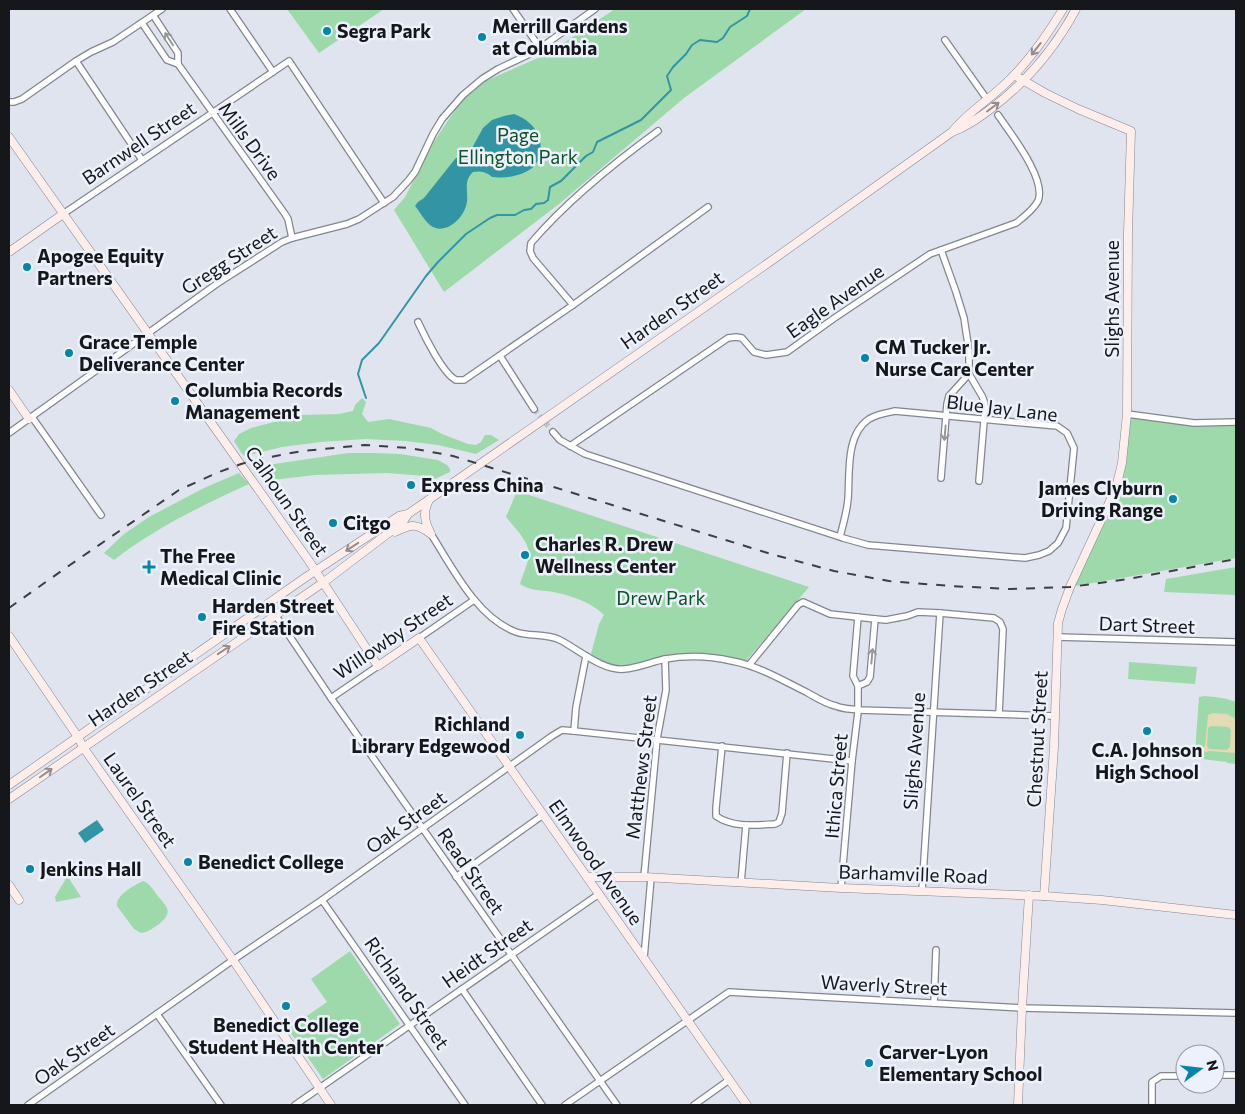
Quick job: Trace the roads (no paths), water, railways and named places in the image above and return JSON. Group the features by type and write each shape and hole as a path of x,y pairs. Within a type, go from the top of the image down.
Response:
{"street":[{"path":"9,102 22,98 76,61 112,42 162,9"},
{"path":"230,9 273,72"},
{"path":"513,9 540,48"},
{"name":"Gregg Street","path":"9,433 218,283 282,242 347,224 359,219 393,197 415,172 442,119 463,95 482,79 540,48 595,9"},
{"name":"Harden Street","path":"952,132 960,122 990,98 1014,75 1042,42 1063,9"},
{"name":"Harden Street","path":"9,799 324,582 403,522 408,514 429,499 771,261 952,132 963,128 999,103 1024,81 1049,51 1076,9"},
{"path":"1070,21 1082,9"},
{"name":"Mills Drive","path":"153,15 178,53 178,64 285,214 292,238"},
{"name":"Mills Drive","path":"142,23 167,60 178,64"},
{"path":"945,40 983,94"},
{"path":"76,61 142,160"},
{"name":"Barnwell Street","path":"9,252 288,61 384,203"},
{"name":"Slighs Avenue","path":"1014,75 1045,94 1131,131 1128,233 1127,414 1122,463 1116,488 1070,586"},
{"name":"Eagle Avenue","path":"570,446 728,338 742,338 754,352 766,355 787,352 930,254 1016,223 1027,216 1038,200 1039,186 1034,170 998,115"},
{"path":"573,305 533,258 530,250 531,243 564,209 590,186 630,151 658,131"},
{"name":"Calhoun Street","path":"9,138 316,570 378,666"},
{"path":"418,322 423,334 446,372 456,380 464,380 573,305 708,207"},
{"path":"941,250 964,318 969,351 968,374 984,401 985,410 979,481"},
{"path":"500,356 534,410"},
{"path":"941,478 949,396 968,374"},
{"path":"9,390 101,515"},
{"name":"Blue Jay Lane","path":"553,432 560,440 586,454 840,537 868,545 1025,558 1049,551 1058,543 1066,528 1074,448 1067,433 1057,426 895,411 881,414 869,419 859,429 855,438 849,460 846,516 840,537"},
{"path":"1127,414 1194,423 1236,422"},
{"path":"429,499 424,514 431,534 474,600 490,616 518,633 541,634 557,639 598,664 623,670 665,659 710,657 749,665 836,706 858,710 1055,716"},
{"name":"Harden Street","path":"9,786 316,570 399,516 408,514"},
{"path":"380,539 411,525 420,526 431,534"},
{"name":"Chestnut Street","path":"1044,896 1055,716 1057,637 1059,616 1070,586"},
{"name":"Willowby Street","path":"331,698 474,600"},
{"path":"749,665 798,605 803,602 830,614 886,620 918,612 994,618 1000,622 1003,629 999,714"},
{"name":"Read Street","path":"268,604 331,698 617,1105"},
{"name":"Slighs Avenue","path":"922,892 940,613"},
{"name":"Ithica Street","path":"841,888 858,710 858,686 853,676 858,617"},
{"path":"858,686 867,682 870,677 875,619"},
{"name":"Laurel Street","path":"9,636 83,747 233,960 330,1105"},
{"name":"Dart Street","path":"1057,637 1236,642"},
{"name":"Elmwood Avenue","path":"419,638 746,1105"},
{"path":"574,730 576,707 586,656"},
{"name":"Matthews Street","path":"644,958 658,739 666,690 665,659"},
{"name":"Oak Street","path":"28,1105 562,730 852,761"},
{"path":"722,746 716,816 722,820 746,825 775,824 779,822 782,813 787,753"},
{"path":"456,877 543,815"},
{"path":"741,883 746,825"},
{"name":"Barhamville Road","path":"587,877 1028,895 1102,900 1236,915"},
{"path":"9,886 19,900"},
{"name":"Heidt Street","path":"295,1105 599,894"},
{"path":"1018,1105 1028,895"},
{"name":"Richland Street","path":"322,900 465,1105"},
{"path":"934,1003 936,950"},
{"path":"462,989 542,1105"},
{"name":"Waverly Street","path":"565,1105 729,992 1022,1008 1236,1014"},
{"path":"157,1014 221,1105"},
{"path":"1152,1105 1152,1082 1161,1076 1175,1076"},
{"path":"694,1105 729,1080"}],"water":[{"path":"514,114 531,124 539,136 541,151 536,164 526,172 510,177 493,177 479,171 473,172 468,179 467,203 457,221 441,229 430,225 415,206 418,202 424,198 455,159 472,148 483,128 492,120"},
{"path":"97,820 104,830 85,843 78,833"}],"waterway":[{"path":"366,398 358,374 362,360 379,343 438,262 466,234 490,218 497,215 515,215 548,200 550,187 561,181 586,156 593,152 597,142 641,120 671,90 667,76 692,45 700,40 717,42 723,38 730,27 747,16 750,9"}],"tunnel":[{"path":"534,409 553,432"}],"railway":[{"path":"9,608 179,490 219,472 265,458 302,451 365,445 410,448 453,456 771,554 834,571 889,581 1010,589 1070,587 1128,579 1236,559"}],"place":[{"name":"Segra Park","path":"327,31"},
{"name":"Merrill Gardens at Columbia","path":"482,37"},
{"name":"Apogee Equity Partners","path":"27,267"},
{"name":"Grace Temple Deliverance Center","path":"69,353"},
{"name":"CM Tucker Jr. Nurse Care Center","path":"865,358"},
{"name":"Columbia Records Management","path":"175,401"},
{"name":"Express China","path":"411,485"},
{"name":"James Clyburn Driving Range","path":"1173,499"},
{"name":"Citgo","path":"333,523"},
{"name":"Charles R. Drew Wellness Center","path":"525,555"},
{"name":"The Free Medical Clinic","path":"149,567"},
{"name":"Harden Street Fire Station","path":"202,617"},
{"name":"C.A. Johnson High School","path":"1147,731"},
{"name":"Richland Library Edgewood","path":"520,735"},
{"name":"Benedict College","path":"188,862"},
{"name":"Jenkins Hall","path":"30,869"},
{"name":"Benedict College Student Health Center","path":"286,1006"},
{"name":"Carver-Lyon Elementary School","path":"869,1063"}],"park label":[{"name":"Page Ellington Park","path":"518,146"},
{"name":"Drew Park","path":"661,598"}]}
